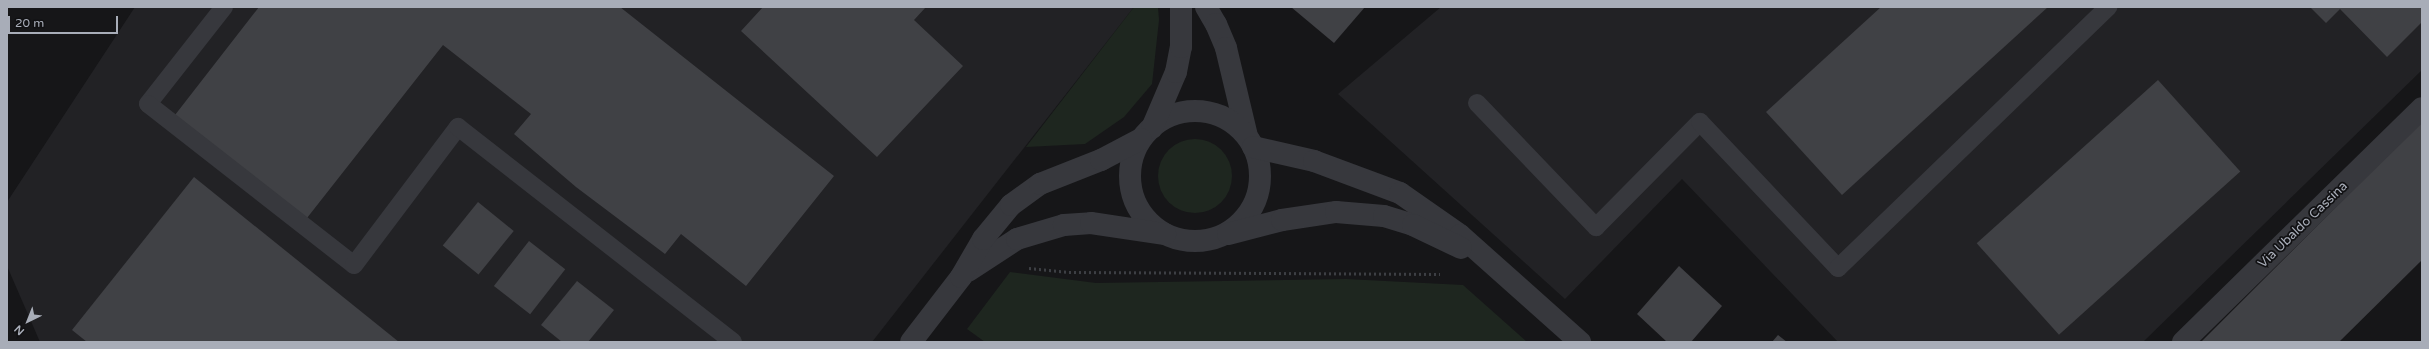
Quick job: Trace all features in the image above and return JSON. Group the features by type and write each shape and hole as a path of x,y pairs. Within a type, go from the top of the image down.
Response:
{"street":[{"path":"1167,234 1150,223 1138,208 1132,190 1130,172 1134,154 1146,134 1176,72 1181,47 1181,7"},
{"path":"1206,7 1216,24 1226,48 1250,142 1261,173 1256,200 1242,222 1225,234"},
{"name":"Via Ubaldo Cassina","path":"2184,342 2422,108"},
{"path":"911,342 961,277 983,239 1011,205 1040,184 1101,160 1146,134 1164,119 1181,112 1199,111 1217,114 1233,123 1250,142 1314,161 1400,192 1435,216 1505,274 1580,342"},
{"path":"961,277 1017,239 1064,225 1105,225 1167,234 1186,240 1206,240 1225,234 1314,214 1336,212 1384,216 1413,225 1444,239 1505,274"}],"lane":[{"path":"224,7 148,104 354,265 458,126 733,342"},
{"path":"1477,103 1596,227 1700,122 1838,268 2108,7"}],"path":[{"path":"1025,268 1069,272 1442,274"}],"shaded area":[{"path":"135,7 1134,7 872,342 40,342 7,266 7,202"},
{"path":"1134,7 1158,7 1159,20 1152,84 1124,117 1085,144 1026,147"},
{"path":"1441,7 2422,7 2422,70 2143,342 1838,342 1682,179 1565,299 1338,94"},
{"path":"1195,139 1216,145 1226,155 1232,176 1226,197 1216,207 1195,213 1174,207 1164,197 1158,176 1164,155 1174,145"},
{"path":"1010,272 1096,283 1346,279 1463,285 1527,342 985,342 967,329"}],"building":[{"path":"259,7 620,7 834,176 746,286 681,234 665,254 576,187 514,134 531,114 443,45 307,218 175,115"},
{"path":"763,7 926,7 914,20 963,66 877,157 741,31"},
{"path":"1291,7 1365,7 1334,43"},
{"path":"1881,7 2048,7 1842,195 1766,112"},
{"path":"2310,7 2422,7 2422,22 2387,57 2340,9 2326,23"},
{"path":"2158,80 2240,171 2059,335 1977,243"},
{"path":"2422,121 2422,260 2339,342 2201,342"},
{"path":"194,177 399,342 87,342 72,330"},
{"path":"478,202 514,231 479,274 443,246"},
{"path":"529,241 565,269 530,314 494,286"},
{"path":"1679,266 1722,306 1691,342 1667,342 1637,314"},
{"path":"577,281 614,310 588,342 562,342 541,325"},
{"path":"1778,335 1787,342 1772,342"}]}
